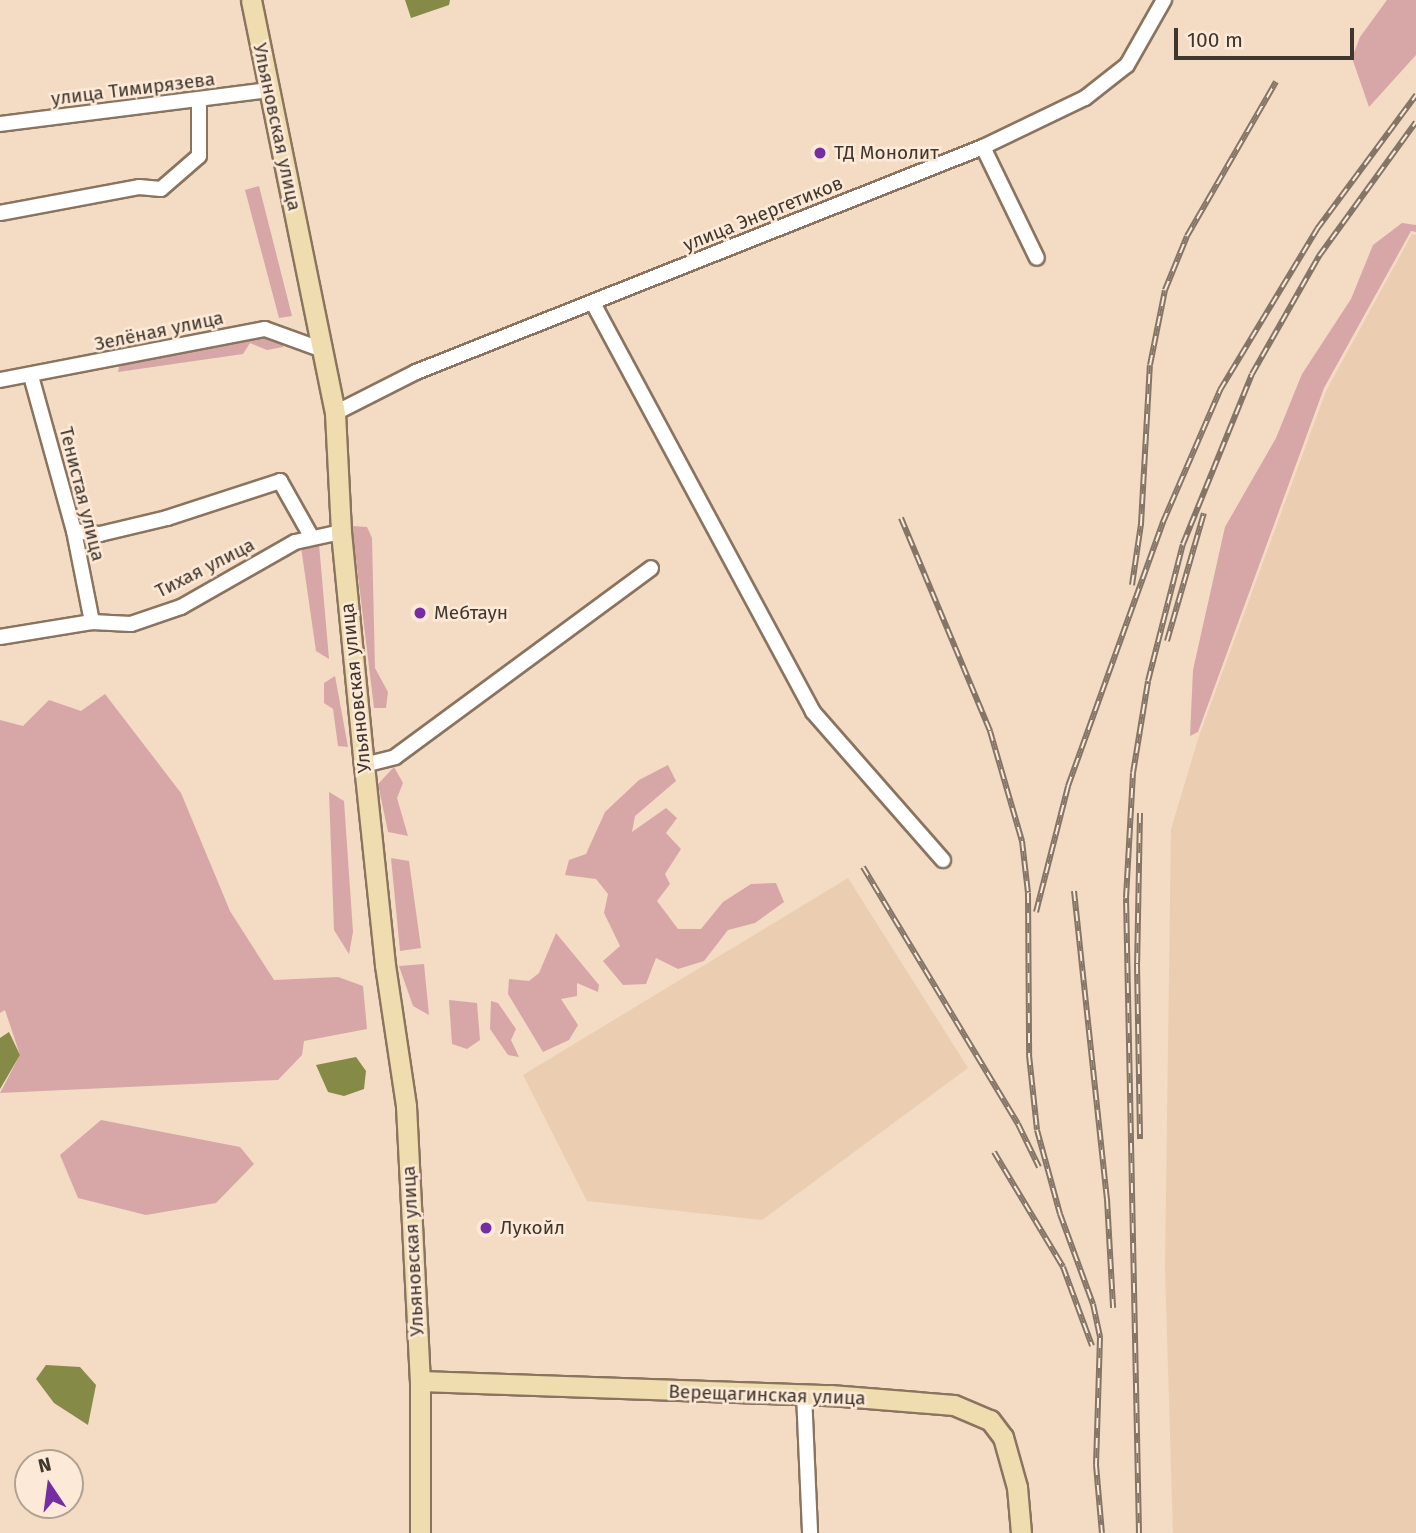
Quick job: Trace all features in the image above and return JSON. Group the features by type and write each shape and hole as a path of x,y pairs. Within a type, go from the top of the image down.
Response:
{"main road":[{"name":"Ульяновская улица","path":"251,0 335,413 341,532 364,765 385,965 406,1106 420,1381 420,1533"},
{"name":"Верещагинская улица","path":"420,1381 804,1394 954,1405 990,1420 1011,1457 1021,1533"}],"street":[{"name":"улица Энергетиков","path":"335,413 416,372 983,147 1085,99 1127,65 1164,0"},
{"name":"улица Тимирязева","path":"0,124 270,90"},
{"path":"0,213 139,187 161,189 199,156 199,101"},
{"path":"983,147 1037,258"},
{"path":"593,303 814,712 943,860"},
{"name":"Зелёная улица","path":"0,380 265,328 323,350"},
{"name":"Тенистая улица","path":"31,376 74,531 92,622"},
{"path":"74,531 100,534 167,518 280,481 311,536"},
{"name":"Тихая улица","path":"0,637 92,622 131,624 181,607 311,536 341,532"},
{"path":"364,765 395,757 651,568"},
{"path":"804,1394 810,1533"}],"shaded area":[{"path":"405,0 450,0 449,5 411,18"},
{"path":"1387,0 1416,0 1416,55 1369,107 1352,58 1360,37"},
{"path":"259,186 292,316 279,318 245,190"},
{"path":"1402,223 1416,225 1416,232 1411,231 1324,388 1198,732 1190,736 1193,670 1225,527 1276,438 1302,374 1351,299 1373,245"},
{"path":"1412,234 1416,235 1416,1533 1173,1533 1165,1268 1171,829 1199,736 1326,391"},
{"path":"257,335 285,341 283,347 267,350 250,343 243,354 118,372 120,363"},
{"path":"352,526 367,527 372,538 375,668 388,692 386,708 374,708"},
{"path":"319,544 329,659 316,651 301,547"},
{"path":"335,676 348,747 338,746 333,709 324,703 324,683"},
{"path":"105,694 181,793 230,911 274,980 338,977 363,986 367,1029 304,1041 302,1055 278,1080 0,1093 20,1055 5,1010 0,1013 0,720 23,726 49,700 81,711"},
{"path":"668,765 676,781 635,816 632,832 666,808 677,818 666,833 681,849 665,874 670,884 657,901 678,929 701,929 723,902 751,884 776,883 784,902 755,923 728,930 704,961 678,969 656,958 646,984 623,985 603,961 620,946 604,913 608,894 596,879 565,875 569,860 586,854 605,812 639,780"},
{"path":"394,767 403,783 397,798 408,836 388,832 378,784"},
{"path":"329,792 344,801 353,932 349,954 334,930"},
{"path":"391,858 409,861 421,948 400,951"},
{"path":"848,878 968,1068 762,1220 587,1201 523,1075"},
{"path":"556,933 599,985 598,992 577,983 577,996 561,999 578,1025 569,1040 543,1052 508,994 509,979 529,981 539,973"},
{"path":"424,964 429,1015 413,1006 399,966"},
{"path":"449,1000 477,1003 480,1040 467,1049 452,1044"},
{"path":"491,1001 498,1003 516,1029 511,1040 519,1057 508,1055 490,1029"},
{"path":"9,1032 20,1055 0,1089 0,1038"},
{"path":"356,1057 366,1071 364,1089 344,1096 328,1092 316,1065"},
{"path":"101,1120 240,1147 254,1164 216,1203 146,1215 78,1198 60,1155"},
{"path":"46,1365 80,1367 96,1385 88,1425 54,1403 36,1379"}],"railway":[{"path":"1132,585 1141,524 1150,365 1165,290 1187,236 1276,82"},
{"path":"1036,912 1068,786 1163,522 1220,390 1317,229 1416,95"},
{"path":"1139,1533 1126,898 1133,773 1148,681 1183,544 1252,374 1319,256 1416,122"},
{"path":"1167,641 1204,513"},
{"path":"901,518 990,731 1022,841 1028,893 1029,1055 1037,1130 1060,1214 1093,1304 1100,1338 1096,1465 1102,1533"},
{"path":"1140,813 1137,964 1140,1139"},
{"path":"863,867 1018,1124 1039,1167"},
{"path":"1074,891 1107,1199 1113,1308"},
{"path":"994,1152 1063,1267 1092,1346"}],"place":[{"name":"ТД Монолит","path":"820,153"},
{"name":"Мебтаун","path":"420,613"},
{"name":"Лукойл","path":"486,1228"}]}
